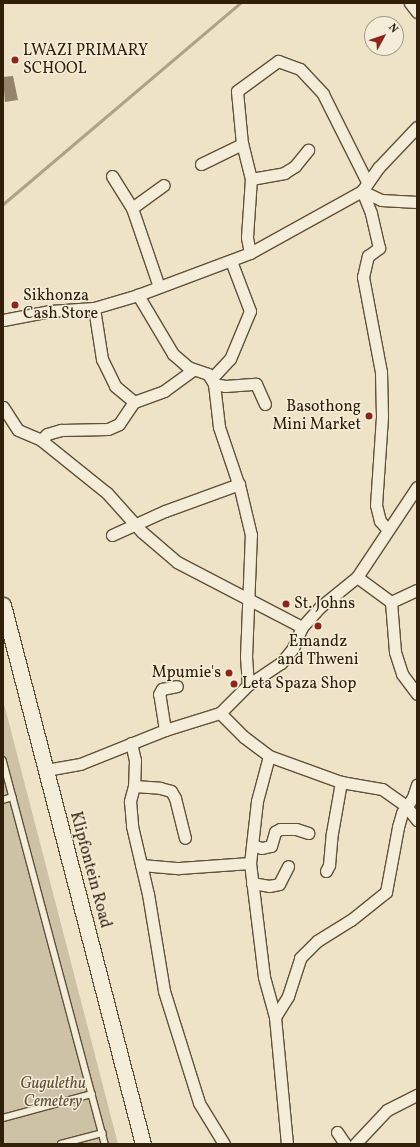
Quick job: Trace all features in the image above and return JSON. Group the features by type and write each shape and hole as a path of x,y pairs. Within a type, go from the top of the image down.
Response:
{"main road":[{"name":"Klipfontein Road","path":"3,605 143,1144"}],"street":[{"path":"410,3 417,12"},
{"path":"250,253 247,237 251,179 242,144 237,91 278,61 294,65 311,79 323,94 364,186 379,248 368,256 363,277 380,360 382,416 376,505 380,521 387,530"},
{"path":"3,320 50,311 94,308 138,295 250,253 364,186 417,127"},
{"path":"201,164 242,144"},
{"path":"251,179 284,173 295,166 308,150"},
{"path":"112,176 132,208 159,287"},
{"path":"132,208 164,185"},
{"path":"364,186 380,200 417,202"},
{"path":"231,261 250,311 230,359 213,381 219,427 239,484 250,535 246,657 248,685"},
{"path":"138,295 172,354 194,370 225,386 256,384 265,404"},
{"path":"94,308 102,359 114,386 134,402"},
{"path":"41,440 47,434 61,430 101,430 113,427 123,420 134,402 164,391 194,370"},
{"path":"3,407 18,430 41,440 107,493 135,525 178,562 302,627"},
{"path":"112,535 239,484"},
{"path":"46,770 80,764 165,730 220,713 248,685 281,663 293,648 302,627 320,607 357,577 417,487"},
{"path":"357,577 391,602 395,652 402,674 417,694"},
{"path":"391,602 417,590"},
{"path":"165,730 159,694 162,689 177,686"},
{"path":"220,713 244,737 269,756 341,782 382,789 406,806 417,820"},
{"path":"131,743 135,760 134,786 130,813 148,894 167,998 199,1103 224,1144"},
{"path":"269,756 256,801 250,863 264,977 268,998 275,1017 287,1144"},
{"path":"326,872 329,865 332,833 341,782"},
{"path":"275,1017 288,996 300,958 317,941 351,920 386,892 398,827 406,806 415,796 417,784"},
{"path":"134,786 160,788 174,794 185,838"},
{"path":"252,845 262,848 271,846 275,832 280,829 296,829 308,833"},
{"path":"141,865 179,868 250,863"},
{"path":"252,883 269,886 279,884 288,866"},
{"path":"355,1144 387,1110 417,1095"},
{"path":"337,1132 346,1144"}],"lane":[{"path":"3,760 105,1144"},
{"path":"3,800 13,797"},
{"path":"3,1118 92,1094"},
{"path":"61,1144 102,1133"}],"green space":[{"name":"Gugulethu Cemetery","path":"3,700 118,1144 3,1144"}],"building":[{"path":"13,76 18,100 5,102 3,77"}],"waterway":[{"path":"3,204 240,3"}],"place":[{"name":"LWAZI PRIMARY SCHOOL","path":"15,60"},
{"name":"Sikhonza Cash Store","path":"15,305"},
{"name":"Basothong Mini Market","path":"369,416"},
{"name":"St. Johns","path":"286,604"},
{"name":"Emandz and Thweni","path":"318,626"},
{"name":"Mpumie's","path":"229,673"},
{"name":"Leta Spaza Shop","path":"234,684"}]}
